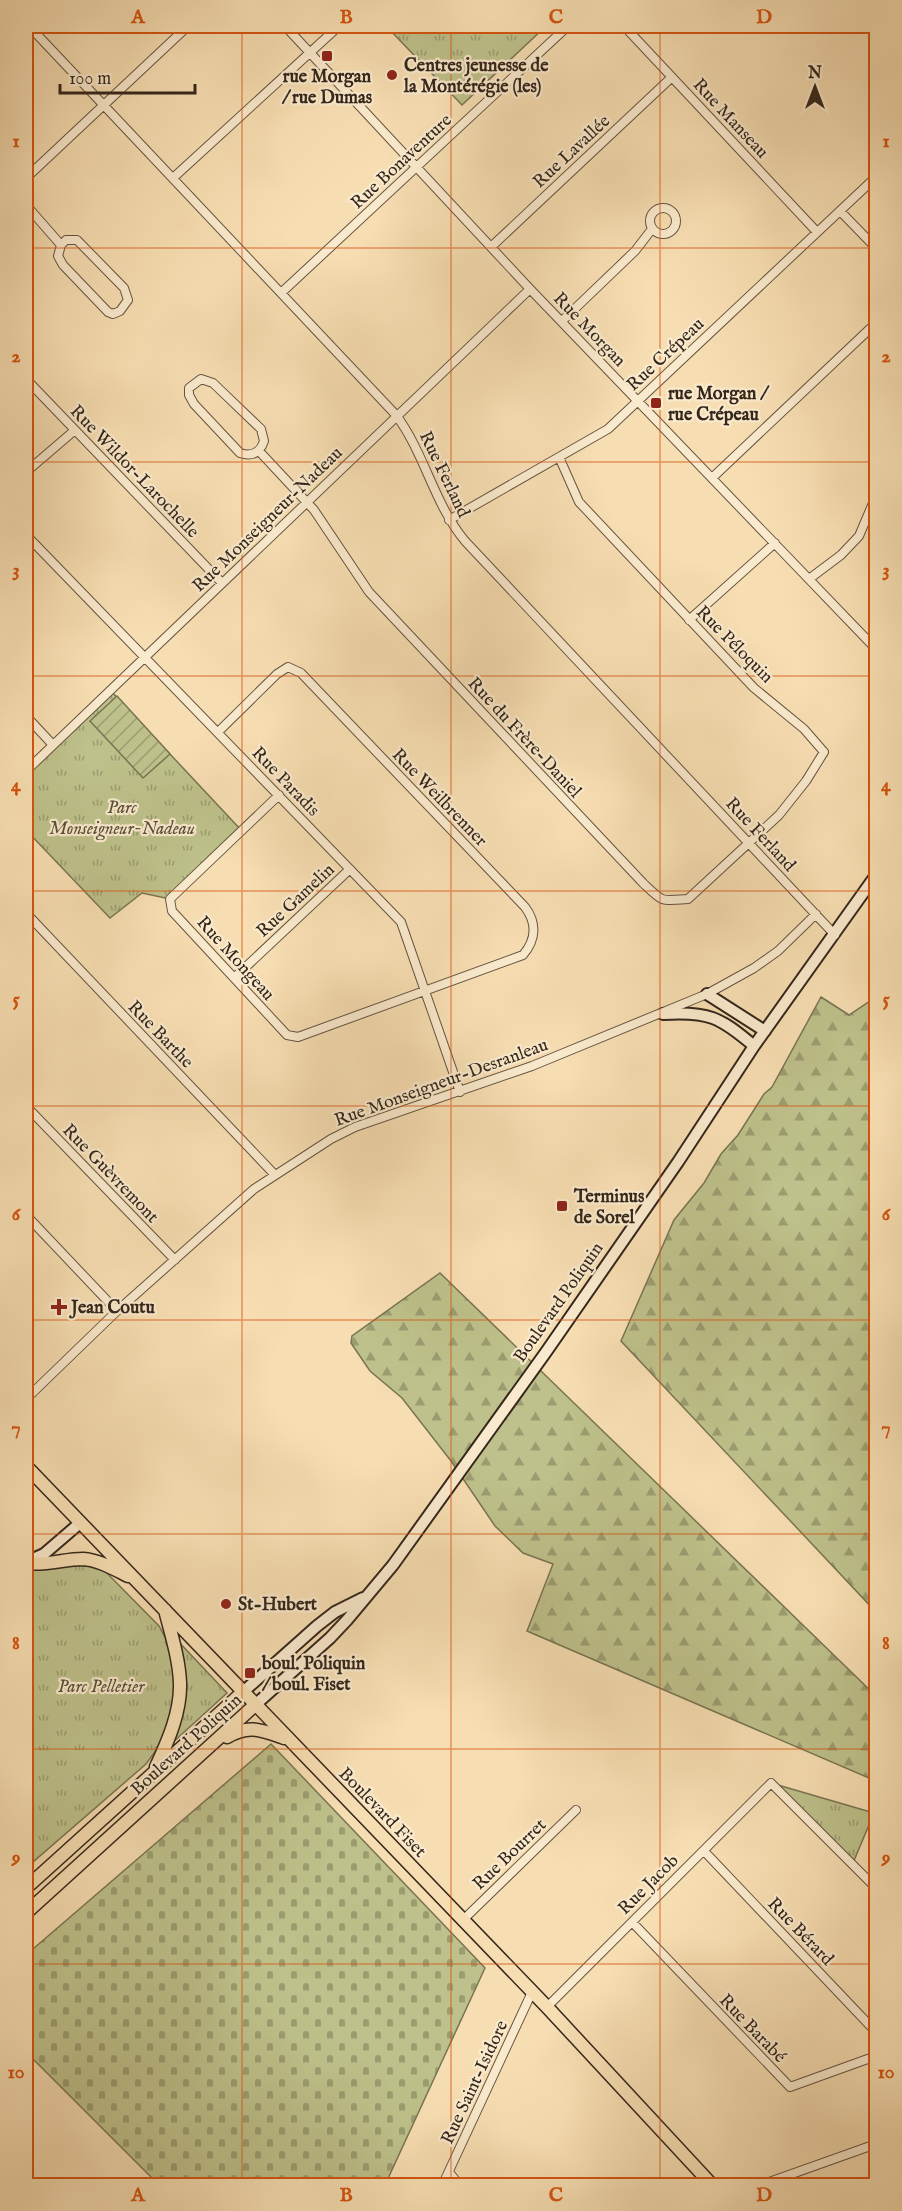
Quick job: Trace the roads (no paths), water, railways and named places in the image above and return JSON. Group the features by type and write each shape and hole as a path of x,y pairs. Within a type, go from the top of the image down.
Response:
{"main road":[{"name":"Boulevard Fiset","path":"26,1466 286,1739 547,2007 713,2186"},
{"path":"26,1563 38,1565 81,1559 95,1561 135,1579"},
{"path":"154,1771 171,1735 180,1685 178,1662 164,1609"},
{"name":"Boulevard Poliquin","path":"26,1888 243,1692"},
{"name":"Boulevard Poliquin","path":"26,1913 255,1705"},
{"path":"203,1752 239,1730 257,1729 286,1739"}],"street":[{"name":"Rue Ferland","path":"29,26 396,415 410,433 449,520 465,541 836,935"},
{"path":"26,178 188,26"},
{"name":"Rue Morgan","path":"285,26 530,289 876,649"},
{"path":"173,178 339,26"},
{"name":"Rue Bonaventure","path":"281,293 568,26"},
{"name":"Rue Manseau","path":"624,26 817,232"},
{"name":"Rue Lavallée","path":"491,247 672,77"},
{"name":"Rue Crépeau","path":"449,520 608,429 876,177"},
{"path":"26,205 61,245"},
{"path":"840,211 876,248"},
{"path":"562,321 635,251 652,229"},
{"path":"66,240 77,240 124,288 128,300 120,311 113,314 108,312 66,269 58,256 61,245 66,240"},
{"name":"Rue Monseigneur-Nadeau","path":"26,771 530,289"},
{"path":"712,478 876,323"},
{"name":"Rue Wildor-Larochelle","path":"26,379 222,583"},
{"path":"201,379 213,383 261,429 264,441 259,451 249,456 240,453 226,439 194,404 189,395 189,388 194,382 201,379"},
{"path":"26,472 75,430"},
{"name":"Rue du Frère-Daniel","path":"259,451 307,502 375,600 659,899 668,902 688,899 750,844"},
{"name":"Rue Péloquin","path":"559,457 579,502 754,688 813,736 824,752 786,808 750,844"},
{"path":"809,579 841,555 859,536 876,496"},
{"name":"Rue Paradis","path":"26,531 30,539 401,922 427,991 460,1092"},
{"path":"689,620 775,543"},
{"name":"Rue Weilbrenner","path":"218,732 277,674 288,667 301,673 532,916 534,932 531,946 523,955 427,991"},
{"path":"26,716 53,745"},
{"name":"Rue Mongeau","path":"279,795 170,899 172,910 287,1035 298,1036 427,991"},
{"name":"Rue Gamelin","path":"234,978 350,869"},
{"name":"Boulevard Poliquin","path":"255,1705 330,1638 393,1565 558,1335 678,1162 754,1046 836,935 876,875"},
{"name":"Rue Barthe","path":"26,913 275,1175"},
{"name":"Rue Monseigneur-Desranleau","path":"26,1399 117,1311 254,1189 331,1139 355,1127 532,1066 707,994 754,968 778,951 816,914"},
{"path":"707,994 722,1021"},
{"path":"707,994 765,1031"},
{"path":"663,1014 695,1013 722,1021 754,1046"},
{"name":"Rue Guèvremont","path":"26,1106 176,1260"},
{"path":"26,1215 117,1311"},
{"path":"26,1563 44,1554 80,1523"},
{"name":"Boulevard Poliquin","path":"243,1692 319,1624 366,1596"},
{"name":"Rue Jacob","path":"547,2007 771,1783 876,1888"},
{"name":"Rue Bourret","path":"463,1920 576,1810"},
{"name":"Rue Bérard","path":"704,1851 876,2032"},
{"name":"Rue Barabé","path":"632,1922 790,2087 876,2056"},
{"name":"Rue Saint-Isidore","path":"442,2186 532,1992"},
{"path":"758,2186 876,2144"},
{"path":"448,2172 460,2186"}],"place":[{"name":"rue Morgan / rue Dumas","path":"327,56"},
{"name":"Centres jeunesse de la Montérégie (les)","path":"392,75"},
{"name":"rue Morgan / rue Crépeau","path":"656,403"},
{"name":"Terminus de Sorel","path":"562,1206"},
{"name":"Jean Coutu","path":"59,1307"},
{"name":"St-Hubert","path":"226,1604"},
{"name":"boul. Poliquin / boul. Fiset","path":"250,1673"}],"park label":[{"name":"Parc Monseigneur-Nadeau","path":"122,817"},
{"name":"Parc Pelletier","path":"101,1686"}]}
